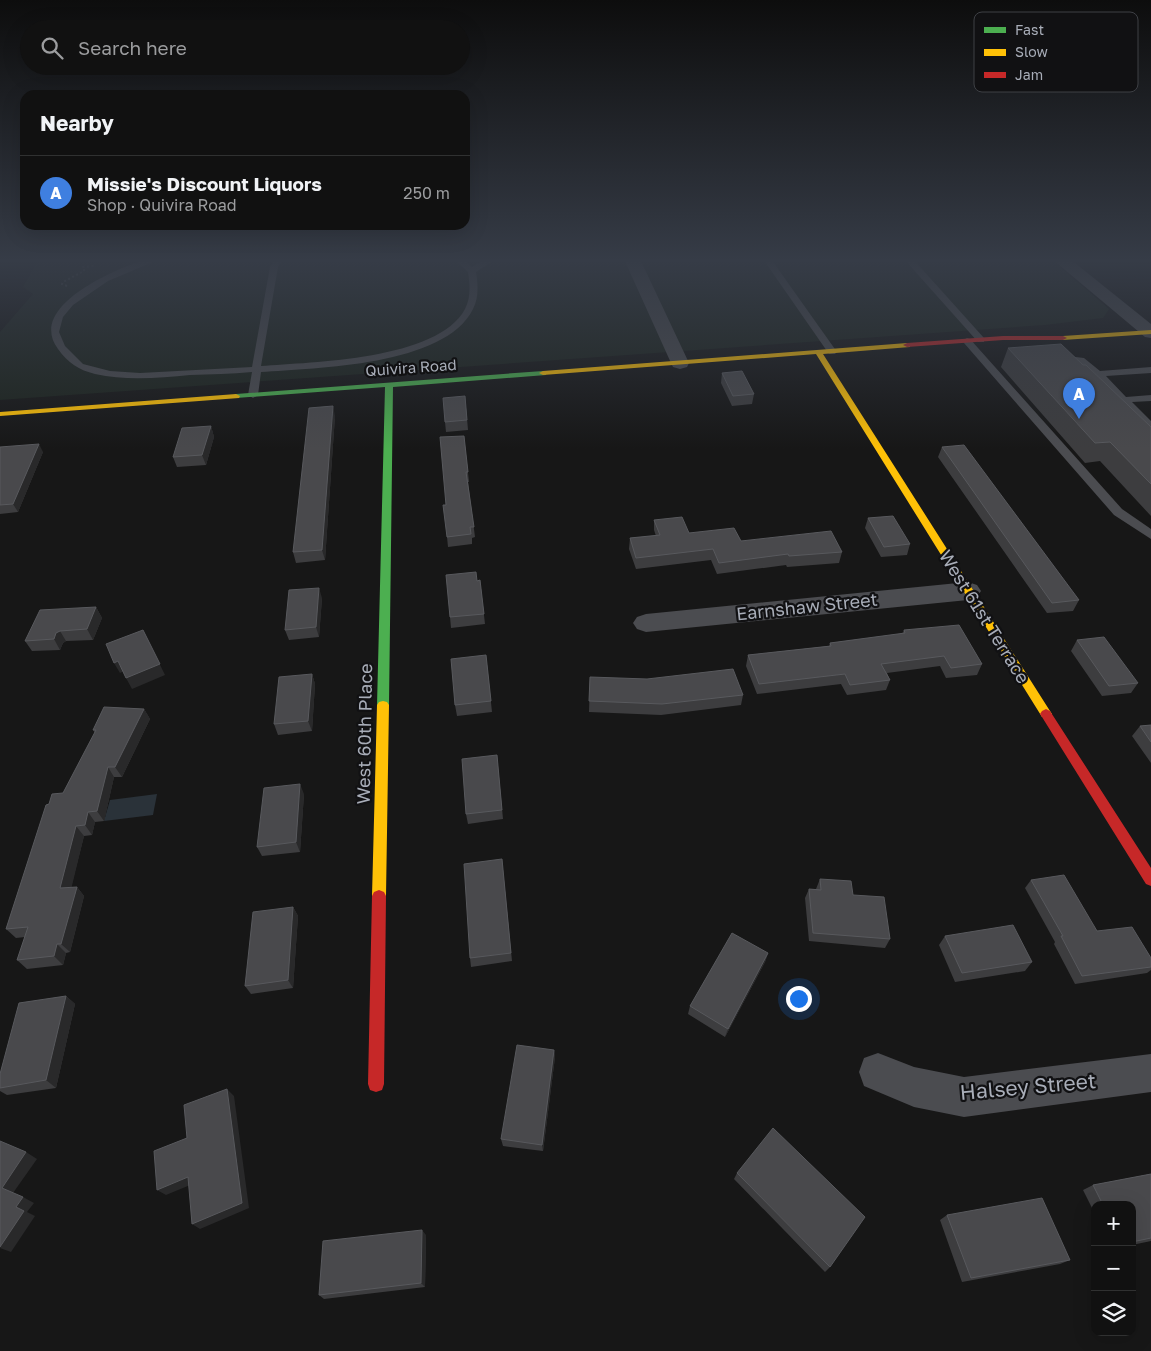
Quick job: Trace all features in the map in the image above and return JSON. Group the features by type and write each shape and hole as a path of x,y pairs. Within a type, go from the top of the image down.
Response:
{"main road":[{"path":"1120,322 1146,327"},
{"name":"Quivira Road","path":"1003,338 1040,329 1068,326"},
{"name":"Quivira Road","path":"0,414 1003,338 1053,339 1146,327"},
{"name":"West 61st Terrace","path":"819,353 1151,880"},
{"name":"West 60th Place","path":"376,1084 389,385"}],"street":[{"path":"661,322 680,363"},
{"name":"Earnshaw Street","path":"646,623 968,591"},
{"name":"Halsey Street","path":"878,1072 914,1087 964,1097 1151,1074"}],"lane":[{"path":"57,322 55,330 58,342 66,353 81,367 106,374 256,370 354,361 389,355 413,348 458,322"},
{"path":"253,395 264,322"},
{"path":"811,322 832,352"},
{"path":"965,322 981,340"},
{"path":"967,341 991,362 1118,512 1151,535"},
{"path":"1049,356 1081,360 1098,374 1151,427"},
{"path":"1098,374 1151,370"},
{"path":"1124,400 1151,398"}],"shaded area":[{"path":"9,322 1069,322 0,400 0,332"},
{"path":"157,794 153,815 104,821 110,800"}],"building":[{"path":"1061,344 1083,365 1086,365 1151,427 1151,484 1110,442 1095,443 1008,348"},
{"path":"742,371 754,394 733,396 722,373"},
{"path":"465,396 467,420 445,422 443,398"},
{"path":"333,406 322,550 293,552 309,408"},
{"path":"211,426 202,455 173,457 182,428"},
{"path":"464,436 468,472 466,472 474,527 470,527 471,534 447,537 443,505 446,505 440,437"},
{"path":"39,444 13,504 0,505 0,447"},
{"path":"964,445 1079,600 1052,603 942,447"},
{"path":"893,516 910,544 884,547 868,518"},
{"path":"682,517 689,533 734,528 741,541 831,531 842,552 789,556 788,554 719,563 713,549 636,558 630,538 660,535 654,520"},
{"path":"476,572 477,581 480,580 484,614 450,617 446,575"},
{"path":"319,588 316,627 285,630 289,590"},
{"path":"96,607 87,629 60,631 56,633 54,639 25,641 40,610"},
{"path":"959,625 982,664 951,668 944,656 881,664 890,680 850,685 845,674 759,684 748,655 831,646 830,643 905,633 904,630"},
{"path":"143,630 160,664 126,678 118,661 114,663 106,644"},
{"path":"1104,637 1138,683 1109,686 1077,640"},
{"path":"486,655 491,701 455,705 451,659"},
{"path":"733,669 743,695 662,704 589,701 590,677 647,679"},
{"path":"312,674 308,721 274,724 279,677"},
{"path":"104,707 144,709 115,767 108,767 97,811 88,812 85,825 76,826 60,888 77,887 61,944 57,944 54,956 17,960 28,927 6,929 46,805 49,804 52,794 63,793 96,730 93,730"},
{"path":"1151,725 1151,742 1140,726"},
{"path":"497,755 502,810 466,814 462,759"},
{"path":"300,784 296,842 257,847 264,788"},
{"path":"502,859 511,953 470,958 464,864"},
{"path":"1064,875 1097,931 1132,927 1151,958 1151,967 1082,976 1061,936 1063,936 1031,880"},
{"path":"820,879 851,881 853,895 884,897 890,939 813,933 809,889 821,890"},
{"path":"293,907 288,980 245,986 253,912"},
{"path":"1013,925 1032,962 962,973 945,936"},
{"path":"732,933 768,953 728,1029 690,1006"},
{"path":"66,996 46,1080 0,1088 0,1074 19,1003"},
{"path":"517,1045 554,1050 542,1145 501,1139"},
{"path":"227,1089 242,1203 192,1224 188,1177 157,1190 154,1151 187,1138 184,1105"},
{"path":"773,1128 865,1217 830,1267 737,1173"},
{"path":"0,1141 26,1152 2,1188 23,1197 16,1207 24,1211 0,1247"},
{"path":"1151,1174 1151,1238 1136,1241 1136,1201 1101,1201 1093,1185"},
{"path":"1042,1198 1070,1260 971,1278 947,1215"},
{"path":"422,1230 421,1283 319,1295 323,1241"}],"traffic: fast":[{"path":"236,396 543,373"},
{"path":"383,705 389,385"}],"traffic: slow":[{"path":"1063,338 1151,332"},
{"path":"543,373 907,345"},
{"path":"819,353 1046,714"},
{"path":"0,414 236,396"},
{"path":"379,896 383,705"}],"traffic: jam":[{"path":"907,345 1003,338 1063,338"},
{"path":"1046,714 1151,880"},
{"path":"376,1084 379,896"}],"place":[{"name":"Missie's Discount Liquors","path":"1079,419"}]}
